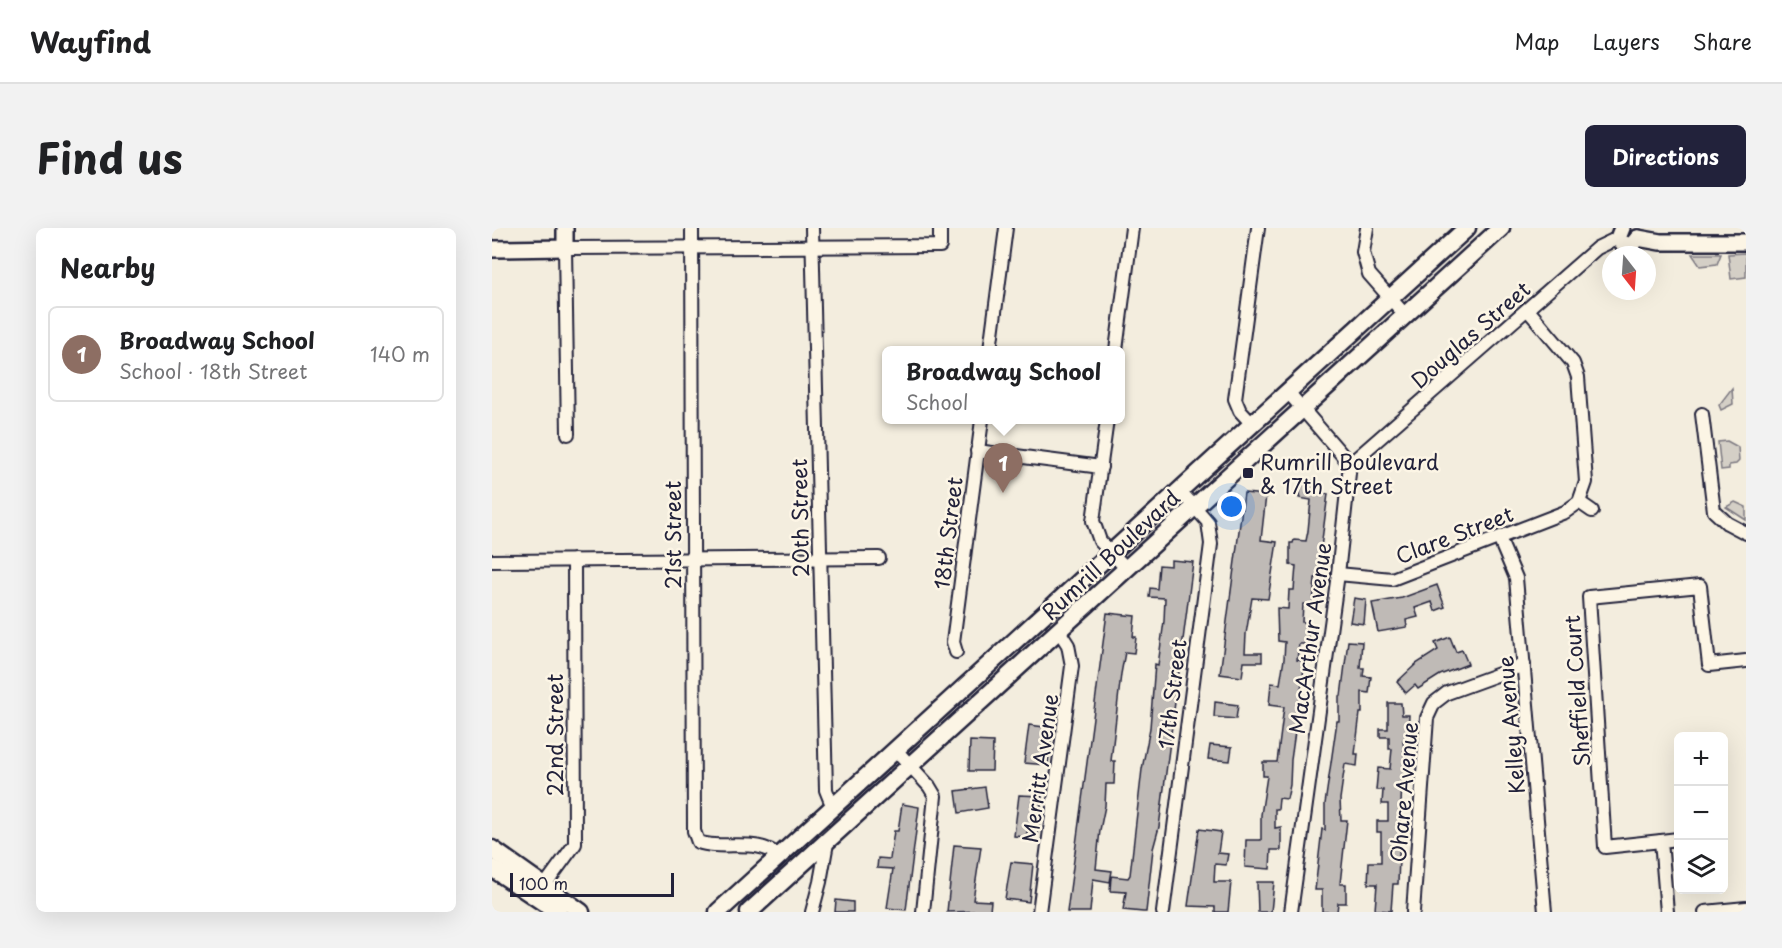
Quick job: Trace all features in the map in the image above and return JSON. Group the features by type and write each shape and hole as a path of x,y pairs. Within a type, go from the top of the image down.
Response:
{"main road":[{"name":"Rumrill Boulevard","path":"718,912 832,805 1180,492 1467,228"},
{"name":"Rumrill Boulevard","path":"749,912 1501,228"},
{"path":"810,857 813,843 835,819 832,805"},
{"path":"492,849 541,891 558,912"},
{"path":"492,868 582,912"}],"street":[{"path":"565,228 568,434"},
{"name":"21st Street","path":"692,228 691,561 694,831 698,842 707,845 764,848 778,856"},
{"name":"20th Street","path":"812,228 826,790 832,805"},
{"path":"492,249 940,246 940,228"},
{"path":"991,346 1006,228"},
{"path":"1117,346 1132,228"},
{"path":"1253,425 1240,411 1235,399 1258,228"},
{"path":"1367,228 1363,252 1369,274 1406,316"},
{"path":"1620,233 1622,243 1628,246 1635,244 1637,233 1660,242 1746,242"},
{"name":"Douglas Street","path":"1350,464 1597,248 1620,233"},
{"path":"1527,310 1573,363 1578,377 1587,482 1579,502 1592,512"},
{"path":"1288,392 1350,464"},
{"path":"1702,414 1714,511 1727,523 1746,533"},
{"name":"18th Street","path":"956,652 953,642 980,424"},
{"path":"1106,424 1093,520 1100,541 1127,568"},
{"path":"977,451 1101,467"},
{"name":"MacArthur Avenue","path":"1291,912 1338,574 1350,464"},
{"name":"17th Street","path":"1162,912 1211,544 1208,522 1196,506 1180,492"},
{"name":"Clare Street","path":"1338,574 1392,579 1565,512 1579,502"},
{"name":"Kelley Avenue","path":"1499,538 1516,578 1545,912"},
{"path":"492,561 879,558"},
{"name":"22nd Street","path":"541,891 575,844 574,560"},
{"name":"Sheffield Court","path":"1674,840 1605,847 1589,597 1700,585 1709,665 1746,661"},
{"name":"Merritt Avenue","path":"1040,912 1072,666 1068,645 1059,632"},
{"name":"Ohare Avenue","path":"1413,912 1427,718 1434,703 1447,693 1524,665"},
{"path":"895,749 935,796 923,912"},
{"path":"1662,841 1667,912"},
{"path":"812,912 827,843"},
{"path":"1705,912 1746,908"}],"shaded area":[{"path":"1746,253 1746,277 1731,279 1728,254"},
{"path":"1692,254 1721,254 1717,264 1700,266"},
{"path":"1732,388 1733,404 1721,410 1719,405"},
{"path":"1727,441 1738,447 1739,461 1729,465 1729,469 1721,470 1718,442"},
{"path":"1735,502 1746,507 1746,520 1726,507"}],"building":[{"path":"1302,480 1320,482 1319,493 1328,494 1313,605 1303,604 1302,622 1309,622 1308,644 1299,644 1297,660 1305,661 1291,760 1290,785 1287,799 1279,798 1278,809 1275,809 1275,828 1281,827 1281,850 1271,850 1270,869 1245,867 1246,840 1261,840 1261,815 1267,776 1263,776 1263,762 1277,762 1284,707 1269,705 1271,683 1280,684 1285,642 1278,641 1277,608 1288,609 1289,590 1294,590 1296,566 1290,565 1290,543 1294,540 1306,541 1308,531 1311,500 1299,498"},
{"path":"1244,493 1266,495 1261,540 1277,542 1268,599 1252,598 1246,634 1245,653 1262,653 1262,662 1244,662 1242,677 1220,674"},
{"path":"1171,560 1193,562 1159,827 1153,849 1146,912 1123,910 1126,892 1110,891 1111,876 1128,878 1130,875 1142,769 1150,728 1155,664 1158,665 1164,621 1165,598 1149,597 1150,588 1157,589 1159,565 1171,566"},
{"path":"1437,585 1445,607 1435,611 1432,602 1415,608 1418,617 1406,620 1407,627 1378,632 1372,603 1402,598"},
{"path":"1354,598 1366,600 1364,624 1350,622"},
{"path":"1107,613 1135,616 1133,637 1136,637 1134,653 1125,652 1121,674 1111,761 1115,761 1114,784 1106,784 1096,869 1112,871 1110,882 1093,879 1090,912 1067,912"},
{"path":"1450,637 1456,652 1462,650 1468,664 1440,675 1418,689 1415,685 1406,693 1397,682 1416,664 1438,650 1435,643"},
{"path":"1348,641 1362,642 1360,668 1364,668 1363,676 1371,677 1369,693 1362,692 1362,713 1360,713 1355,754 1358,754 1357,766 1345,764 1340,799 1341,820 1347,820 1340,884 1346,884 1346,903 1338,903 1337,912 1322,912 1322,890 1315,890 1322,829 1325,830 1325,804 1337,721 1339,721 1339,696 1341,696"},
{"path":"1215,702 1238,705 1236,719 1214,717"},
{"path":"1388,703 1401,703 1402,715 1409,715 1408,740 1403,740 1406,779 1402,778 1398,884 1393,884 1391,911 1375,910 1377,884 1368,884 1369,862 1381,862 1381,832 1377,832 1377,821 1388,821 1388,804 1382,804 1383,790 1376,790 1378,768 1390,769 1392,749 1389,749 1389,737 1380,737 1380,729 1388,729"},
{"path":"1029,725 1052,728 1048,765 1024,763"},
{"path":"970,741 993,742 992,771 969,771"},
{"path":"1210,745 1232,747 1230,761 1208,759"},
{"path":"985,787 988,808 959,813 956,791"},
{"path":"1019,795 1042,796 1038,834 1027,832 1026,837 1014,836"},
{"path":"902,804 919,807 906,910 887,908 893,869 877,868 878,858 890,859 894,831 898,831"},
{"path":"1199,829 1221,832 1218,853 1228,854 1226,865 1215,864 1214,882 1231,882 1228,912 1215,912 1215,907 1188,906"},
{"path":"954,845 981,847 973,900 991,901 990,911 947,912"},
{"path":"1011,862 1033,864 1029,902 1005,899"},
{"path":"1257,882 1274,882 1271,912 1258,912"},
{"path":"836,900 853,902 853,912 835,912"}],"place":[{"name":"Rumrill Boulevard & 17th Street","path":"1248,473"},
{"name":"Broadway School","path":"1003,493"}]}
